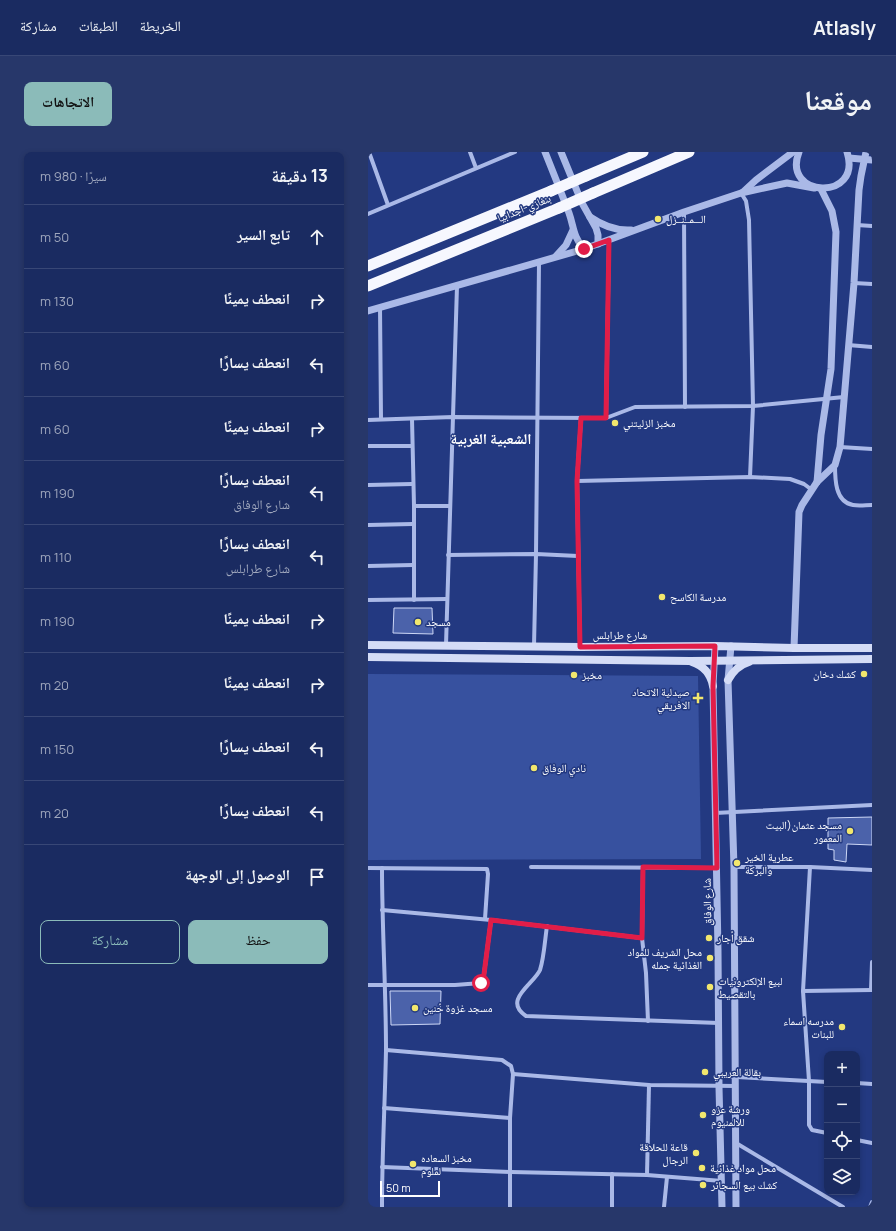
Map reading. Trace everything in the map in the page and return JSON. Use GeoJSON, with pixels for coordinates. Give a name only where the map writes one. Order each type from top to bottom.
{"type":"FeatureCollection","features":[{"type":"Feature","properties":{"kind":"highway","name":"بنغازي-اجدابيا"},"geometry":{"type":"LineString","coordinates":[[368,266],[643,152]]}},
{"type":"Feature","properties":{"kind":"highway","name":"بنغازي-اجدابيا"},"geometry":{"type":"LineString","coordinates":[[368,286],[559,208],[689,152]]}},
{"type":"Feature","properties":{"kind":"main road","name":"شارع طرابلس"},"geometry":{"type":"LineString","coordinates":[[368,645],[872,648]]}},
{"type":"Feature","properties":{"kind":"main road"},"geometry":{"type":"LineString","coordinates":[[368,657],[690,661],[872,659]]}},
{"type":"Feature","properties":{"kind":"main road"},"geometry":{"type":"LineString","coordinates":[[690,661],[706,670],[713,686]]}},
{"type":"Feature","properties":{"kind":"main road"},"geometry":{"type":"LineString","coordinates":[[728,680],[731,674],[741,665],[754,661]]}},
{"type":"Feature","properties":{"kind":"street"},"geometry":{"type":"LineString","coordinates":[[369,152],[388,205]]}},
{"type":"Feature","properties":{"kind":"street"},"geometry":{"type":"LineString","coordinates":[[470,152],[476,168]]}},
{"type":"Feature","properties":{"kind":"street"},"geometry":{"type":"LineString","coordinates":[[368,214],[515,152]]}},
{"type":"Feature","properties":{"kind":"street"},"geometry":{"type":"LineString","coordinates":[[545,152],[570,215],[573,230],[579,243],[584,249]]}},
{"type":"Feature","properties":{"kind":"street"},"geometry":{"type":"LineString","coordinates":[[561,152],[597,231],[598,244]]}},
{"type":"Feature","properties":{"kind":"street"},"geometry":{"type":"LineString","coordinates":[[741,193],[793,152]]}},
{"type":"Feature","properties":{"kind":"street"},"geometry":{"type":"LineString","coordinates":[[799,152],[797,163],[800,175],[804,180],[817,188],[832,211],[836,232],[831,369],[828,399],[821,435],[817,482]]}},
{"type":"Feature","properties":{"kind":"street"},"geometry":{"type":"LineString","coordinates":[[368,311],[584,249],[684,212],[741,193],[787,183],[817,188],[834,187],[845,178],[848,171],[848,155],[865,156],[872,160]]}},
{"type":"Feature","properties":{"kind":"street"},"geometry":{"type":"LineString","coordinates":[[865,156],[861,176],[854,283],[840,447],[835,465],[836,485],[843,499],[852,505],[872,505]]}},
{"type":"Feature","properties":{"kind":"street"},"geometry":{"type":"LineString","coordinates":[[741,193],[746,201],[749,220],[753,406],[750,477]]}},
{"type":"Feature","properties":{"kind":"street"},"geometry":{"type":"LineString","coordinates":[[684,212],[685,406]]}},
{"type":"Feature","properties":{"kind":"street"},"geometry":{"type":"LineString","coordinates":[[589,216],[602,225],[618,230],[633,230],[641,228]]}},
{"type":"Feature","properties":{"kind":"street"},"geometry":{"type":"LineString","coordinates":[[857,225],[872,226]]}},
{"type":"Feature","properties":{"kind":"street"},"geometry":{"type":"LineString","coordinates":[[554,258],[566,245],[573,230]]}},
{"type":"Feature","properties":{"kind":"street"},"geometry":{"type":"LineString","coordinates":[[606,418],[609,240]]}},
{"type":"Feature","properties":{"kind":"street"},"geometry":{"type":"LineString","coordinates":[[534,646],[539,263]]}},
{"type":"Feature","properties":{"kind":"street"},"geometry":{"type":"LineString","coordinates":[[854,283],[872,284]]}},
{"type":"Feature","properties":{"kind":"street"},"geometry":{"type":"LineString","coordinates":[[446,645],[457,286]]}},
{"type":"Feature","properties":{"kind":"street"},"geometry":{"type":"LineString","coordinates":[[380,307],[381,419]]}},
{"type":"Feature","properties":{"kind":"street"},"geometry":{"type":"LineString","coordinates":[[848,346],[872,346]]}},
{"type":"Feature","properties":{"kind":"street"},"geometry":{"type":"LineString","coordinates":[[368,420],[453,417],[606,418],[635,407],[753,406],[844,397]]}},
{"type":"Feature","properties":{"kind":"street"},"geometry":{"type":"LineString","coordinates":[[580,647],[577,481],[581,418]]}},
{"type":"Feature","properties":{"kind":"street"},"geometry":{"type":"LineString","coordinates":[[412,419],[414,600]]}},
{"type":"Feature","properties":{"kind":"street"},"geometry":{"type":"LineString","coordinates":[[368,446],[412,446]]}},
{"type":"Feature","properties":{"kind":"street"},"geometry":{"type":"LineString","coordinates":[[840,447],[872,450]]}},
{"type":"Feature","properties":{"kind":"street"},"geometry":{"type":"LineString","coordinates":[[794,648],[798,521],[802,505],[817,482],[835,465]]}},
{"type":"Feature","properties":{"kind":"street"},"geometry":{"type":"LineString","coordinates":[[577,481],[750,477],[790,479],[804,484],[812,490]]}},
{"type":"Feature","properties":{"kind":"street"},"geometry":{"type":"LineString","coordinates":[[368,485],[412,484]]}},
{"type":"Feature","properties":{"kind":"street"},"geometry":{"type":"LineString","coordinates":[[414,506],[450,506]]}},
{"type":"Feature","properties":{"kind":"street"},"geometry":{"type":"LineString","coordinates":[[368,525],[413,524]]}},
{"type":"Feature","properties":{"kind":"street"},"geometry":{"type":"LineString","coordinates":[[448,555],[536,554],[578,556]]}},
{"type":"Feature","properties":{"kind":"street"},"geometry":{"type":"LineString","coordinates":[[368,566],[413,565]]}},
{"type":"Feature","properties":{"kind":"street"},"geometry":{"type":"LineString","coordinates":[[368,600],[447,599]]}},
{"type":"Feature","properties":{"kind":"street","name":"شارع الوفاق"},"geometry":{"type":"LineString","coordinates":[[715,646],[713,686],[722,1207]]}},
{"type":"Feature","properties":{"kind":"street"},"geometry":{"type":"LineString","coordinates":[[731,646],[728,680],[734,867],[736,1207]]}},
{"type":"Feature","properties":{"kind":"street"},"geometry":{"type":"LineString","coordinates":[[715,813],[872,805]]}},
{"type":"Feature","properties":{"kind":"street"},"geometry":{"type":"LineString","coordinates":[[531,867],[717,868]]}},
{"type":"Feature","properties":{"kind":"street"},"geometry":{"type":"LineString","coordinates":[[643,867],[642,938],[646,973],[648,1021]]}},
{"type":"Feature","properties":{"kind":"street"},"geometry":{"type":"LineString","coordinates":[[734,867],[810,867],[872,870]]}},
{"type":"Feature","properties":{"kind":"street"},"geometry":{"type":"LineString","coordinates":[[810,867],[803,991],[809,1081],[810,1128],[812,1130],[824,1132]]}},
{"type":"Feature","properties":{"kind":"street"},"geometry":{"type":"LineString","coordinates":[[368,868],[487,869],[485,919]]}},
{"type":"Feature","properties":{"kind":"street"},"geometry":{"type":"LineString","coordinates":[[382,868],[386,1050],[382,1207]]}},
{"type":"Feature","properties":{"kind":"street"},"geometry":{"type":"LineString","coordinates":[[382,910],[485,919],[642,938]]}},
{"type":"Feature","properties":{"kind":"street"},"geometry":{"type":"LineString","coordinates":[[368,985],[455,985],[483,982],[491,920]]}},
{"type":"Feature","properties":{"kind":"street"},"geometry":{"type":"LineString","coordinates":[[547,926],[540,969],[535,978],[524,988],[518,1001],[518,1006],[521,1013],[526,1016],[719,1023]]}},
{"type":"Feature","properties":{"kind":"street"},"geometry":{"type":"LineString","coordinates":[[803,991],[871,990],[872,962]]}},
{"type":"Feature","properties":{"kind":"street"},"geometry":{"type":"LineString","coordinates":[[386,1050],[474,1056],[502,1060],[511,1066],[513,1074],[510,1118],[510,1207]]}},
{"type":"Feature","properties":{"kind":"street"},"geometry":{"type":"LineString","coordinates":[[513,1074],[649,1085],[736,1086]]}},
{"type":"Feature","properties":{"kind":"street"},"geometry":{"type":"LineString","coordinates":[[719,1076],[824,1082]]}},
{"type":"Feature","properties":{"kind":"street"},"geometry":{"type":"LineString","coordinates":[[860,1084],[872,1084]]}},
{"type":"Feature","properties":{"kind":"street"},"geometry":{"type":"LineString","coordinates":[[647,1175],[649,1085]]}},
{"type":"Feature","properties":{"kind":"street"},"geometry":{"type":"LineString","coordinates":[[384,1108],[510,1118]]}},
{"type":"Feature","properties":{"kind":"street"},"geometry":{"type":"LineString","coordinates":[[860,1141],[872,1143]]}},
{"type":"Feature","properties":{"kind":"street"},"geometry":{"type":"LineString","coordinates":[[736,1143],[843,1207]]}},
{"type":"Feature","properties":{"kind":"street"},"geometry":{"type":"LineString","coordinates":[[382,1167],[647,1175],[722,1181]]}},
{"type":"Feature","properties":{"kind":"street"},"geometry":{"type":"LineString","coordinates":[[612,1174],[612,1207]]}},
{"type":"Feature","properties":{"kind":"street"},"geometry":{"type":"LineString","coordinates":[[664,1207],[667,1177]]}},
{"type":"Feature","properties":{"kind":"street"},"geometry":{"type":"LineString","coordinates":[[870,1207],[872,1202]]}},
{"type":"Feature","properties":{"kind":"shaded area","name":"نادي الوفاق"},"geometry":{"type":"Polygon","coordinates":[[[368,674],[698,676],[701,859],[368,860],[368,674]]]}},
{"type":"Feature","properties":{"kind":"building"},"geometry":{"type":"Polygon","coordinates":[[[394,608],[432,608],[433,634],[393,633],[394,608]]]}},
{"type":"Feature","properties":{"kind":"building","name":"مسجد عثمان(البيت المعمور"},"geometry":{"type":"Polygon","coordinates":[[[872,817],[872,845],[847,844],[846,862],[834,860],[834,850],[828,849],[828,818],[872,817]]]}},
{"type":"Feature","properties":{"kind":"building","name":"مسجد غزوة حُنين"},"geometry":{"type":"Polygon","coordinates":[[[390,991],[441,991],[440,1024],[391,1025],[390,991]]]}},
{"type":"Feature","properties":{"kind":"place","name":"الـــمــنــزل"},"geometry":{"type":"Point","coordinates":[658,219]}},
{"type":"Feature","properties":{"kind":"place","name":"مخبز الزليتني"},"geometry":{"type":"Point","coordinates":[615,423]}},
{"type":"Feature","properties":{"kind":"place","name":"مدرسة الكاسح"},"geometry":{"type":"Point","coordinates":[662,597]}},
{"type":"Feature","properties":{"kind":"place","name":"مسجد"},"geometry":{"type":"Point","coordinates":[418,622]}},
{"type":"Feature","properties":{"kind":"place","name":"كشك دخان"},"geometry":{"type":"Point","coordinates":[864,674]}},
{"type":"Feature","properties":{"kind":"place","name":"مخبز"},"geometry":{"type":"Point","coordinates":[574,675]}},
{"type":"Feature","properties":{"kind":"place","name":"صيدلية الاتحاد الافريقي"},"geometry":{"type":"Point","coordinates":[698,698]}},
{"type":"Feature","properties":{"kind":"place","name":"نادي الوفاق"},"geometry":{"type":"Point","coordinates":[534,768]}},
{"type":"Feature","properties":{"kind":"place","name":"مسجد عثمان(البيت المعمور"},"geometry":{"type":"Point","coordinates":[850,831]}},
{"type":"Feature","properties":{"kind":"place","name":"عطرية الخير والبركة"},"geometry":{"type":"Point","coordinates":[737,863]}},
{"type":"Feature","properties":{"kind":"place","name":"شقق أجار"},"geometry":{"type":"Point","coordinates":[709,938]}},
{"type":"Feature","properties":{"kind":"place","name":"محل الشريف للمواد الغذائية جمله"},"geometry":{"type":"Point","coordinates":[710,958]}},
{"type":"Feature","properties":{"kind":"place","name":"لبيع الإلكترونيات بالتقصيط"},"geometry":{"type":"Point","coordinates":[710,987]}},
{"type":"Feature","properties":{"kind":"place","name":"مسجد غزوة حُنين"},"geometry":{"type":"Point","coordinates":[415,1008]}},
{"type":"Feature","properties":{"kind":"place","name":"مدرسه اسماء للبنات"},"geometry":{"type":"Point","coordinates":[842,1027]}},
{"type":"Feature","properties":{"kind":"place","name":"بقالة العريبي"},"geometry":{"type":"Point","coordinates":[705,1072]}},
{"type":"Feature","properties":{"kind":"place","name":"ورشة عزو للالمنيوم"},"geometry":{"type":"Point","coordinates":[703,1115]}},
{"type":"Feature","properties":{"kind":"place","name":"قاعة للحلاقة الرجال"},"geometry":{"type":"Point","coordinates":[696,1153]}},
{"type":"Feature","properties":{"kind":"place","name":"مخبز السعاده لملوم"},"geometry":{"type":"Point","coordinates":[413,1164]}},
{"type":"Feature","properties":{"kind":"place","name":"محل مواد غذائية"},"geometry":{"type":"Point","coordinates":[702,1168]}},
{"type":"Feature","properties":{"kind":"place","name":"كشك بيع السجائر"},"geometry":{"type":"Point","coordinates":[703,1185]}},
{"type":"Feature","properties":{"kind":"district","name":"الشعبية الغربية"},"geometry":{"type":"Point","coordinates":[491,439]}},
{"type":"Feature","properties":{"kind":"route"},"geometry":{"type":"LineString","coordinates":[[481,983],[483,982],[491,920],[642,938],[643,867],[717,868],[713,686],[715,646],[580,647],[577,481],[581,418],[606,418],[609,240],[584,249]]}}]}
